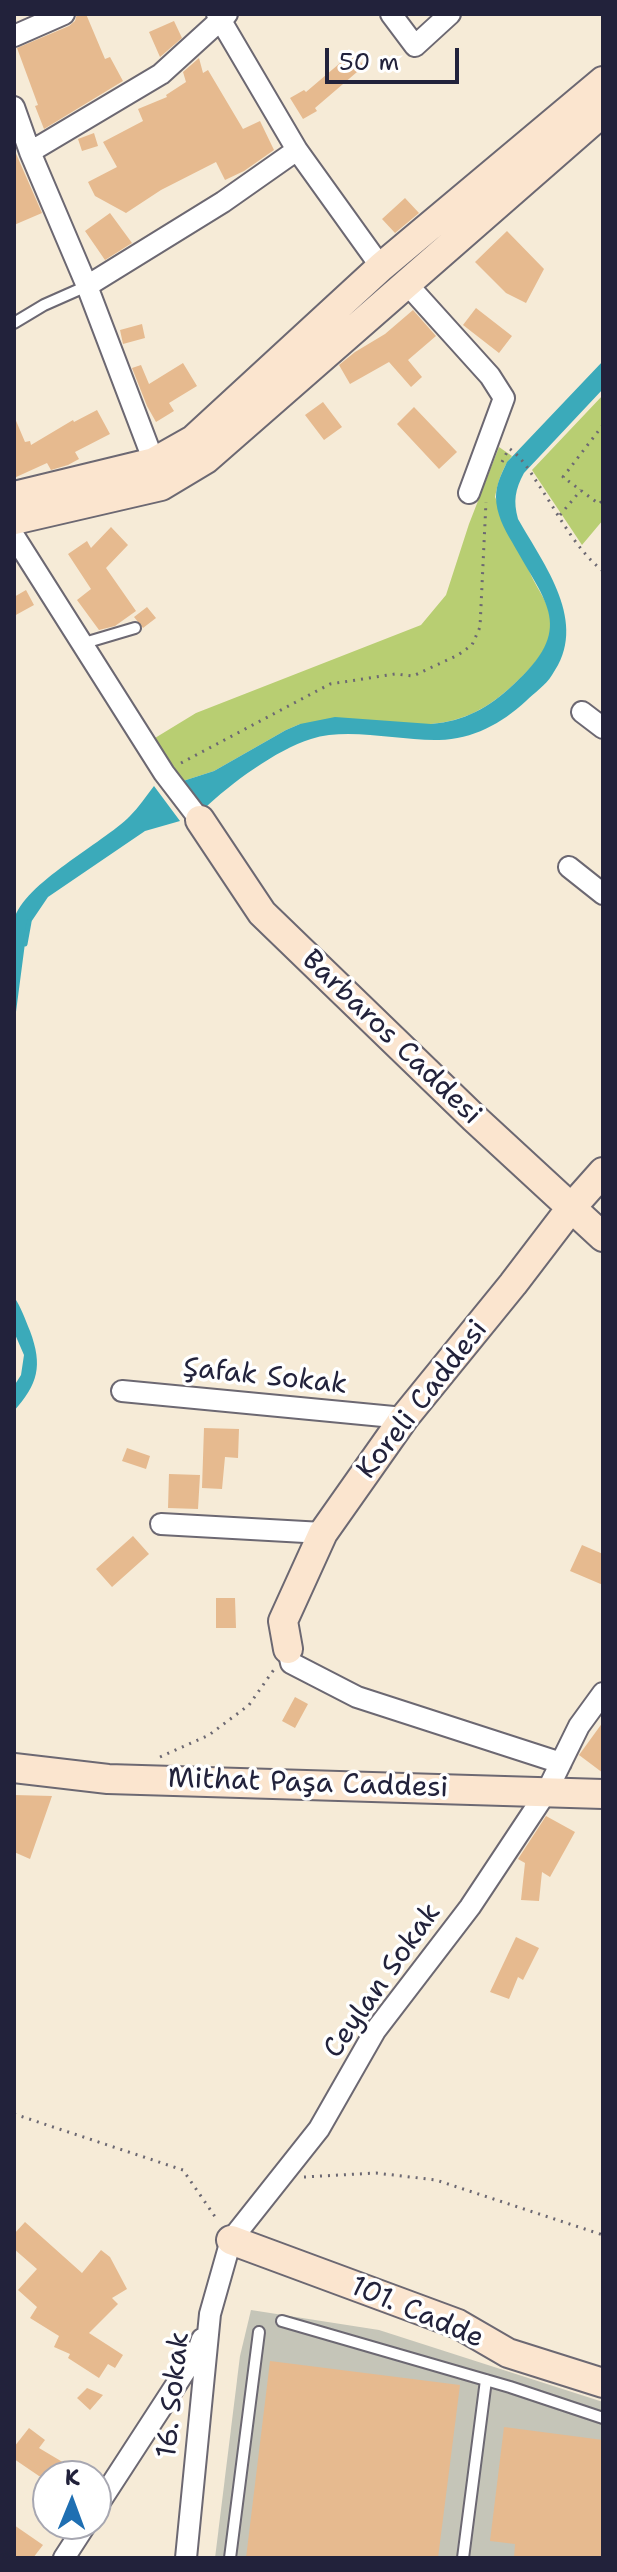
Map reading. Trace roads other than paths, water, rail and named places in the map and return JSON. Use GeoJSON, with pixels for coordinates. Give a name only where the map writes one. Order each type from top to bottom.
{"type":"FeatureCollection","features":[{"type":"Feature","properties":{"kind":"street"},"geometry":{"type":"LineString","coordinates":[[14,36],[64,14]]}},
{"type":"Feature","properties":{"kind":"street"},"geometry":{"type":"LineString","coordinates":[[391,14],[415,46],[450,14]]}},
{"type":"Feature","properties":{"kind":"street"},"geometry":{"type":"LineString","coordinates":[[30,152],[161,74],[221,16],[297,150],[381,267]]}},
{"type":"Feature","properties":{"kind":"street"},"geometry":{"type":"LineString","coordinates":[[14,496],[154,462],[193,440],[381,267],[603,81]]}},
{"type":"Feature","properties":{"kind":"street"},"geometry":{"type":"LineString","coordinates":[[14,107],[154,462]]}},
{"type":"Feature","properties":{"kind":"street"},"geometry":{"type":"LineString","coordinates":[[14,520],[161,486],[206,459],[603,112]]}},
{"type":"Feature","properties":{"kind":"street"},"geometry":{"type":"LineString","coordinates":[[87,286],[223,202],[297,150]]}},
{"type":"Feature","properties":{"kind":"street"},"geometry":{"type":"LineString","coordinates":[[407,284],[490,376],[504,398],[478,495]]}},
{"type":"Feature","properties":{"kind":"street"},"geometry":{"type":"LineString","coordinates":[[14,536],[167,777],[200,820]]}},
{"type":"Feature","properties":{"kind":"street"},"geometry":{"type":"LineString","coordinates":[[582,712],[603,728]]}},
{"type":"Feature","properties":{"kind":"street","name":"Barbaros Caddesi"},"geometry":{"type":"LineString","coordinates":[[200,820],[262,913],[474,1118],[603,1237]]}},
{"type":"Feature","properties":{"kind":"street"},"geometry":{"type":"LineString","coordinates":[[569,867],[603,894]]}},
{"type":"Feature","properties":{"kind":"street","name":"Koreli Caddesi"},"geometry":{"type":"LineString","coordinates":[[288,1649],[283,1621],[323,1533],[404,1418],[603,1172]]}},
{"type":"Feature","properties":{"kind":"street","name":"Şafak Sokak"},"geometry":{"type":"LineString","coordinates":[[122,1391],[404,1418]]}},
{"type":"Feature","properties":{"kind":"street"},"geometry":{"type":"LineString","coordinates":[[161,1524],[323,1533]]}},
{"type":"Feature","properties":{"kind":"street"},"geometry":{"type":"LineString","coordinates":[[288,1649],[291,1663],[357,1697],[561,1763]]}},
{"type":"Feature","properties":{"kind":"street","name":"Ceylan Sokak"},"geometry":{"type":"LineString","coordinates":[[231,2240],[319,2129],[375,2031],[470,1907],[547,1791],[579,1726],[603,1693]]}},
{"type":"Feature","properties":{"kind":"street","name":"Mithat Paşa Caddesi"},"geometry":{"type":"LineString","coordinates":[[14,1768],[108,1779],[603,1794]]}},
{"type":"Feature","properties":{"kind":"street","name":"16. Sokak"},"geometry":{"type":"LineString","coordinates":[[186,2558],[210,2314],[231,2240]]}},
{"type":"Feature","properties":{"kind":"street","name":"101. Cadde"},"geometry":{"type":"LineString","coordinates":[[231,2240],[458,2324],[508,2353],[603,2383]]}},
{"type":"Feature","properties":{"kind":"street"},"geometry":{"type":"LineString","coordinates":[[112,2483],[198,2351],[210,2314]]}},
{"type":"Feature","properties":{"kind":"street"},"geometry":{"type":"LineString","coordinates":[[64,2558],[76,2540]]}},
{"type":"Feature","properties":{"kind":"lane"},"geometry":{"type":"LineString","coordinates":[[14,323],[44,305],[87,286]]}},
{"type":"Feature","properties":{"kind":"lane"},"geometry":{"type":"LineString","coordinates":[[81,644],[135,628]]}},
{"type":"Feature","properties":{"kind":"lane"},"geometry":{"type":"LineString","coordinates":[[282,2321],[486,2380],[603,2418]]}},
{"type":"Feature","properties":{"kind":"lane"},"geometry":{"type":"LineString","coordinates":[[230,2558],[259,2332]]}},
{"type":"Feature","properties":{"kind":"lane"},"geometry":{"type":"LineString","coordinates":[[463,2558],[486,2380]]}},
{"type":"Feature","properties":{"kind":"water"},"geometry":{"type":"Polygon","coordinates":[[[603,361],[603,389],[524,473],[516,496],[518,519],[550,575],[565,615],[563,655],[547,682],[507,717],[463,737],[424,740],[341,734],[297,744],[254,768],[204,809],[183,781],[214,771],[286,730],[335,717],[431,724],[455,720],[494,700],[532,665],[550,631],[549,616],[536,583],[501,521],[496,503],[497,488],[507,462],[603,361]]]}},
{"type":"Feature","properties":{"kind":"water"},"geometry":{"type":"Polygon","coordinates":[[[154,786],[180,821],[145,831],[48,897],[27,928],[14,1027],[14,920],[21,906],[48,878],[130,816],[154,786]]]}},
{"type":"Feature","properties":{"kind":"water"},"geometry":{"type":"Polygon","coordinates":[[[14,1297],[30,1331],[37,1365],[33,1383],[14,1411],[14,1386],[21,1375],[24,1355],[14,1332],[14,1297]]]}},
{"type":"Feature","properties":{"kind":"waterway"},"geometry":{"type":"LineString","coordinates":[[25,944],[29,922]]}}]}
